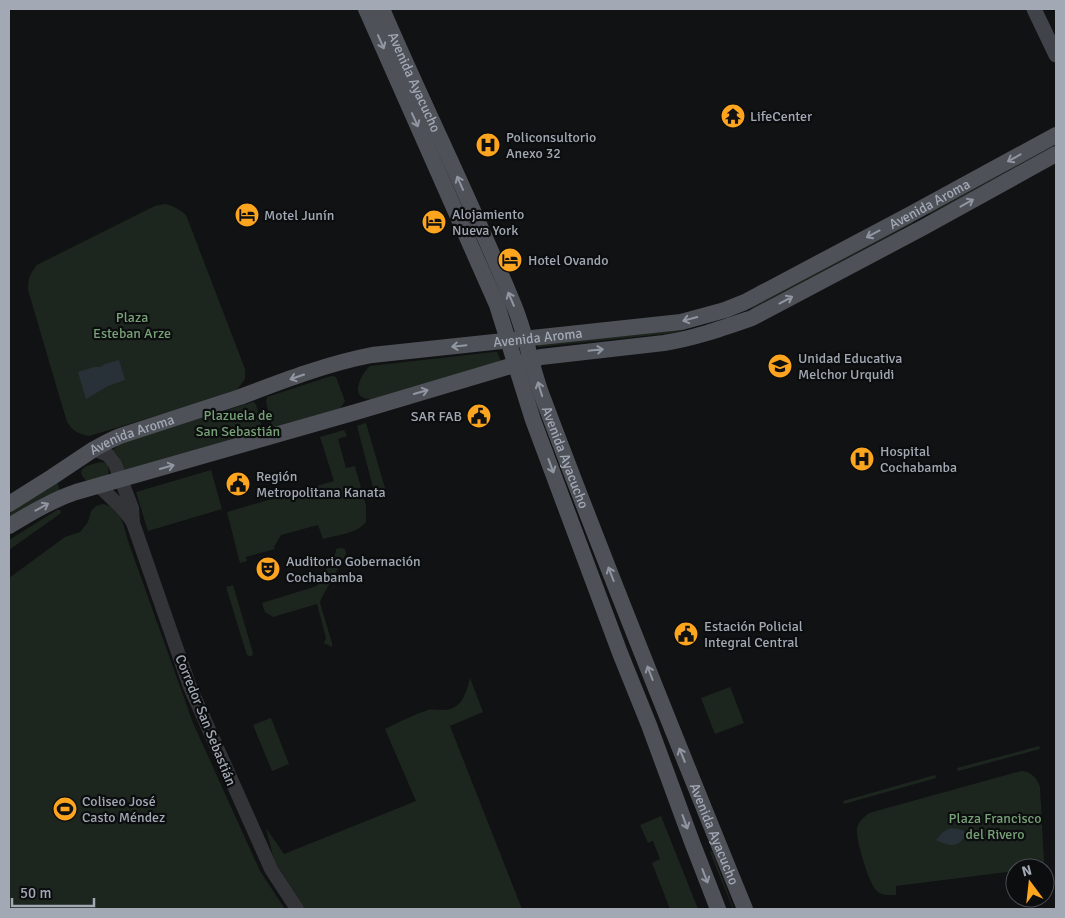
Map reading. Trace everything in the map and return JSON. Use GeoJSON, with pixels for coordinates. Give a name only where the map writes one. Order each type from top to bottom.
{"type":"FeatureCollection","features":[{"type":"Feature","properties":{"kind":"main road","name":"Avenida Ayacucho"},"geometry":{"type":"LineString","coordinates":[[366,9],[497,305],[508,341],[523,362],[542,398],[745,909]]}},
{"type":"Feature","properties":{"kind":"main road","name":"Avenida Ayacucho"},"geometry":{"type":"LineString","coordinates":[[382,9],[516,311],[525,339],[523,362],[534,420],[718,909]]}},
{"type":"Feature","properties":{"kind":"main road"},"geometry":{"type":"LineString","coordinates":[[1034,9],[1056,55]]}},
{"type":"Feature","properties":{"kind":"main road","name":"Avenida Aroma"},"geometry":{"type":"LineString","coordinates":[[9,504],[94,449],[120,436],[352,359],[372,355],[681,322],[730,308],[745,302],[909,215],[1056,135]]}},
{"type":"Feature","properties":{"kind":"main road","name":"Avenida Aroma"},"geometry":{"type":"LineString","coordinates":[[9,526],[60,498],[544,356],[683,340],[730,326],[752,318],[924,227],[1056,154]]}},
{"type":"Feature","properties":{"kind":"street","name":"Corredor San Sebastián"},"geometry":{"type":"LineString","coordinates":[[94,449],[108,456],[115,464],[132,508],[133,523],[190,687],[270,870],[297,909]]}},
{"type":"Feature","properties":{"kind":"street","name":"Corredor San Sebastián"},"geometry":{"type":"LineString","coordinates":[[99,486],[121,507],[133,523]]}},
{"type":"Feature","properties":{"kind":"green space"},"geometry":{"type":"Polygon","coordinates":[[[1056,143],[1056,145],[930,214],[930,213],[1056,143]]]}},
{"type":"Feature","properties":{"kind":"green space","name":"Plaza Esteban Arze"},"geometry":{"type":"Polygon","coordinates":[[[165,204],[176,208],[186,215],[245,369],[245,379],[235,392],[89,436],[76,432],[67,422],[28,290],[30,276],[37,265],[155,206],[165,204]]]}},
{"type":"Feature","properties":{"kind":"green space"},"geometry":{"type":"Polygon","coordinates":[[[912,222],[913,223],[751,308],[912,222]]]}},
{"type":"Feature","properties":{"kind":"green space"},"geometry":{"type":"Polygon","coordinates":[[[733,314],[733,316],[673,333],[538,347],[538,345],[733,314]]]}},
{"type":"Feature","properties":{"kind":"green space"},"geometry":{"type":"Polygon","coordinates":[[[497,352],[501,361],[372,399],[360,396],[358,391],[360,381],[370,366],[497,352]]]}},
{"type":"Feature","properties":{"kind":"green space"},"geometry":{"type":"Polygon","coordinates":[[[331,376],[336,377],[345,401],[340,409],[272,427],[266,401],[267,397],[331,376]]]}},
{"type":"Feature","properties":{"kind":"green space","name":"Plazuela de San Sebastián"},"geometry":{"type":"Polygon","coordinates":[[[253,402],[261,419],[261,426],[256,433],[125,471],[120,459],[112,450],[125,441],[253,402]]]}},
{"type":"Feature","properties":{"kind":"green space"},"geometry":{"type":"Polygon","coordinates":[[[366,423],[387,495],[376,499],[357,426],[366,423]]]}},
{"type":"Feature","properties":{"kind":"green space"},"geometry":{"type":"Polygon","coordinates":[[[344,430],[347,436],[338,439],[346,468],[355,466],[366,506],[366,522],[352,532],[323,539],[318,525],[281,535],[274,547],[275,549],[246,557],[247,561],[240,563],[227,512],[334,481],[320,437],[344,430]]]}},
{"type":"Feature","properties":{"kind":"green space"},"geometry":{"type":"Polygon","coordinates":[[[101,462],[108,466],[108,475],[87,481],[81,473],[82,470],[88,465],[101,462]]]}},
{"type":"Feature","properties":{"kind":"green space"},"geometry":{"type":"Polygon","coordinates":[[[211,470],[222,509],[148,531],[136,492],[211,470]]]}},
{"type":"Feature","properties":{"kind":"green space"},"geometry":{"type":"Polygon","coordinates":[[[57,482],[60,491],[43,497],[9,518],[9,511],[57,482]]]}},
{"type":"Feature","properties":{"kind":"green space"},"geometry":{"type":"Polygon","coordinates":[[[103,504],[114,509],[121,518],[193,723],[260,871],[285,909],[9,909],[9,578],[65,537],[80,532],[88,522],[91,511],[96,506],[103,504]]]}},
{"type":"Feature","properties":{"kind":"green space"},"geometry":{"type":"Polygon","coordinates":[[[57,510],[60,510],[61,513],[9,550],[9,540],[57,510]]]}},
{"type":"Feature","properties":{"kind":"green space"},"geometry":{"type":"Polygon","coordinates":[[[336,549],[345,549],[346,554],[320,603],[332,647],[324,643],[326,638],[317,604],[273,617],[265,612],[262,603],[317,586],[336,549]]]}},
{"type":"Feature","properties":{"kind":"green space"},"geometry":{"type":"Polygon","coordinates":[[[233,585],[253,653],[252,656],[247,655],[226,587],[233,585]]]}},
{"type":"Feature","properties":{"kind":"green space"},"geometry":{"type":"Polygon","coordinates":[[[470,678],[483,712],[450,726],[522,909],[305,909],[274,860],[266,828],[284,854],[416,801],[385,729],[428,710],[443,710],[455,707],[462,700],[470,678]]]}},
{"type":"Feature","properties":{"kind":"green space"},"geometry":{"type":"Polygon","coordinates":[[[730,687],[744,723],[715,734],[701,698],[730,687]]]}},
{"type":"Feature","properties":{"kind":"green space"},"geometry":{"type":"Polygon","coordinates":[[[271,718],[289,764],[272,771],[253,725],[271,718]]]}},
{"type":"Feature","properties":{"kind":"green space"},"geometry":{"type":"Polygon","coordinates":[[[1039,746],[1040,749],[958,771],[957,768],[1039,746]]]}},
{"type":"Feature","properties":{"kind":"green space","name":"Plaza Francisco del Rivero"},"geometry":{"type":"Polygon","coordinates":[[[1021,771],[1028,772],[1040,787],[1044,858],[1005,858],[1005,872],[896,886],[896,895],[879,893],[870,880],[860,850],[857,833],[859,823],[869,813],[1021,771]]]}},
{"type":"Feature","properties":{"kind":"green space"},"geometry":{"type":"Polygon","coordinates":[[[935,775],[936,778],[844,804],[843,801],[935,775]]]}},
{"type":"Feature","properties":{"kind":"green space"},"geometry":{"type":"Polygon","coordinates":[[[661,816],[698,909],[670,909],[652,863],[660,859],[653,841],[648,843],[640,825],[661,816]]]}},
{"type":"Feature","properties":{"kind":"green space"},"geometry":{"type":"Polygon","coordinates":[[[712,851],[734,909],[710,852],[712,851]]]}},
{"type":"Feature","properties":{"kind":"shaded area"},"geometry":{"type":"Polygon","coordinates":[[[119,360],[125,380],[108,386],[86,399],[78,372],[101,367],[119,360]]]}},
{"type":"Feature","properties":{"kind":"shaded area"},"geometry":{"type":"Polygon","coordinates":[[[951,828],[967,833],[961,841],[954,845],[936,840],[943,832],[951,828]]]}},
{"type":"Feature","properties":{"kind":"place","name":"LifeCenter"},"geometry":{"type":"Point","coordinates":[733,116]}},
{"type":"Feature","properties":{"kind":"place","name":"Policonsultorio Anexo 32"},"geometry":{"type":"Point","coordinates":[488,145]}},
{"type":"Feature","properties":{"kind":"place","name":"Motel Junín"},"geometry":{"type":"Point","coordinates":[247,215]}},
{"type":"Feature","properties":{"kind":"place","name":"Alojamiento Nueva York"},"geometry":{"type":"Point","coordinates":[434,222]}},
{"type":"Feature","properties":{"kind":"place","name":"Hotel Ovando"},"geometry":{"type":"Point","coordinates":[510,260]}},
{"type":"Feature","properties":{"kind":"place","name":"Unidad Educativa Melchor Urquidi"},"geometry":{"type":"Point","coordinates":[780,366]}},
{"type":"Feature","properties":{"kind":"place","name":"SAR FAB"},"geometry":{"type":"Point","coordinates":[479,416]}},
{"type":"Feature","properties":{"kind":"place","name":"Hospital Cochabamba"},"geometry":{"type":"Point","coordinates":[862,459]}},
{"type":"Feature","properties":{"kind":"place","name":"Región Metropolitana Kanata"},"geometry":{"type":"Point","coordinates":[238,484]}},
{"type":"Feature","properties":{"kind":"place","name":"Auditorio Gobernación Cochabamba"},"geometry":{"type":"Point","coordinates":[268,569]}},
{"type":"Feature","properties":{"kind":"place","name":"Estación Policial Integral Central"},"geometry":{"type":"Point","coordinates":[686,634]}},
{"type":"Feature","properties":{"kind":"place","name":"Coliseo José Casto Méndez"},"geometry":{"type":"Point","coordinates":[65,809]}}]}
